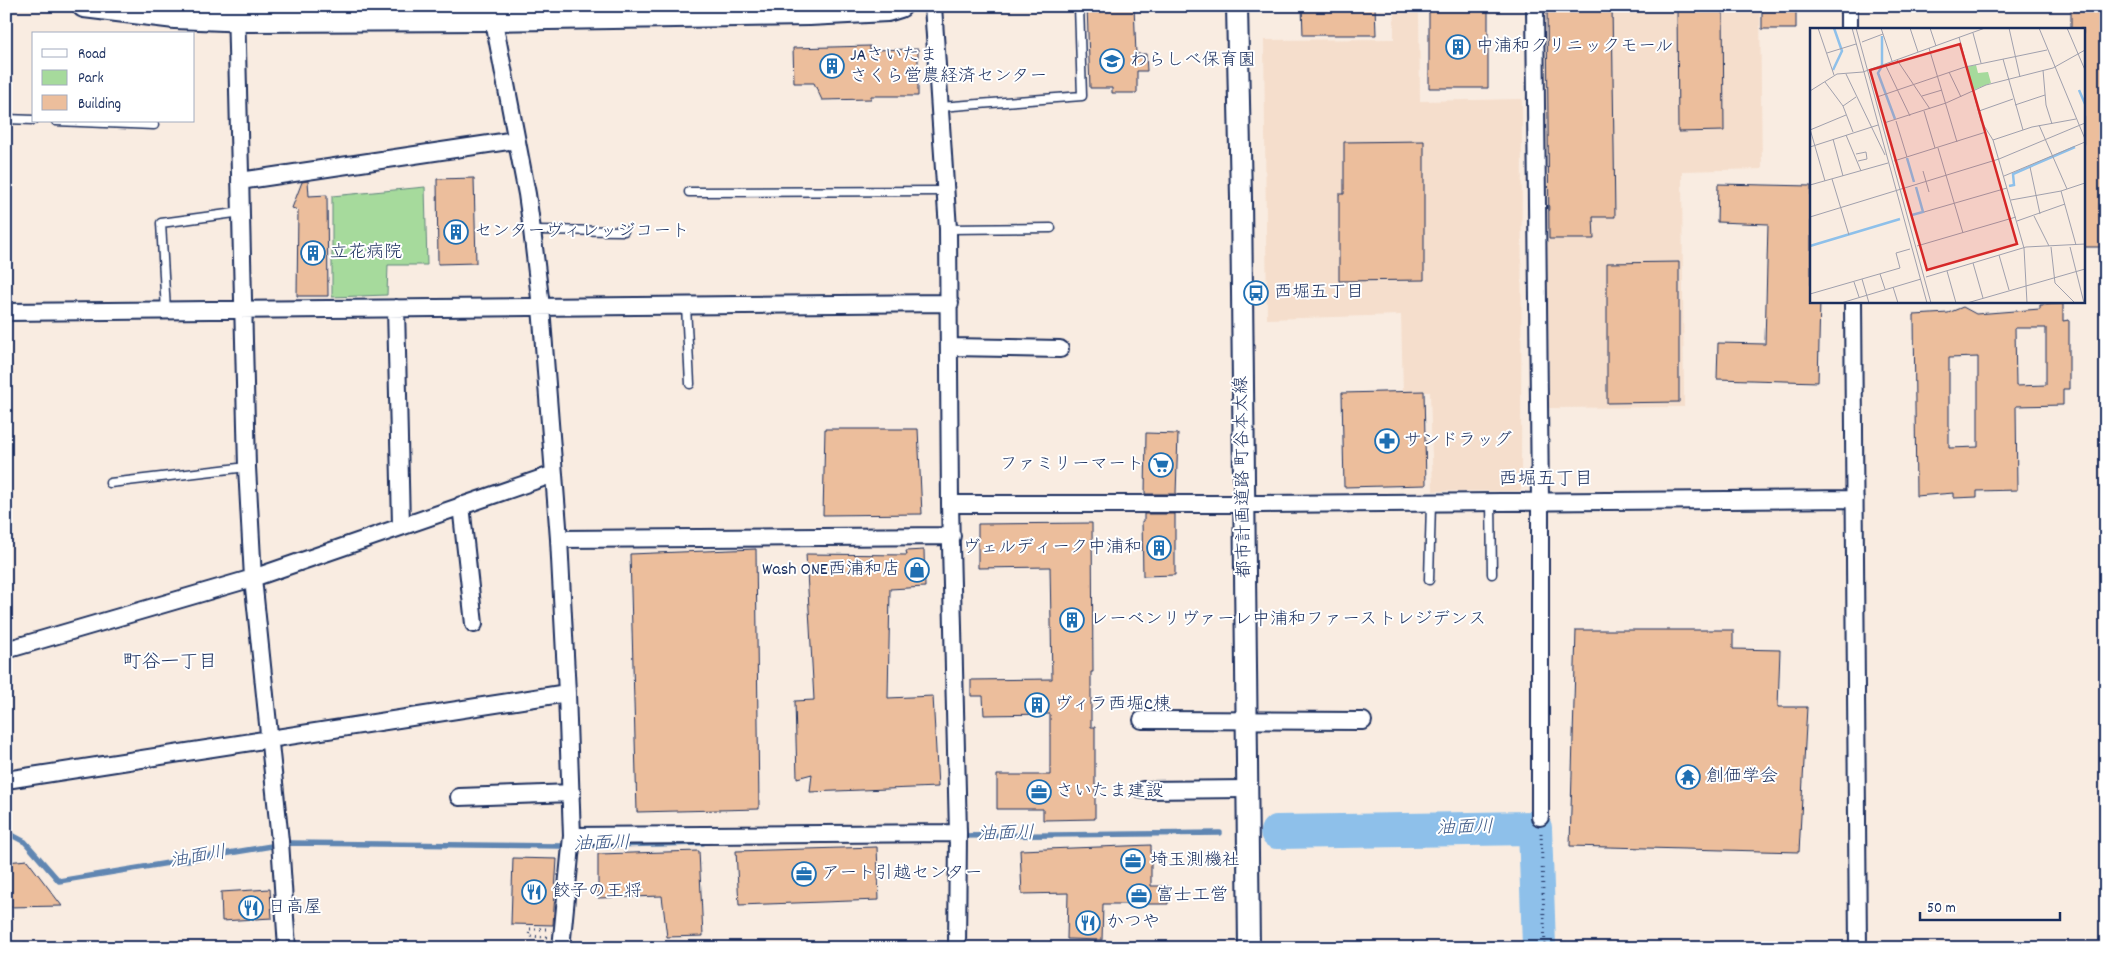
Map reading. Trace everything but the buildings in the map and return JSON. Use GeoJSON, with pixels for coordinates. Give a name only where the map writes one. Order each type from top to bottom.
{"type":"FeatureCollection","features":[{"type":"Feature","properties":{"kind":"main road"},"geometry":{"type":"LineString","coordinates":[[84,6],[175,17],[236,13],[853,12],[887,10],[900,6]]}},
{"type":"Feature","properties":{"kind":"street"},"geometry":{"type":"LineString","coordinates":[[933,6],[946,191],[950,303],[950,504],[958,835],[957,948]]}},
{"type":"Feature","properties":{"kind":"street","name":"都市計画道路 町谷本太線"},"geometry":{"type":"LineString","coordinates":[[1237,6],[1241,189],[1249,948]]}},
{"type":"Feature","properties":{"kind":"street"},"geometry":{"type":"LineString","coordinates":[[1535,6],[1540,501],[1540,817]]}},
{"type":"Feature","properties":{"kind":"street"},"geometry":{"type":"LineString","coordinates":[[1849,6],[1849,28]]}},
{"type":"Feature","properties":{"kind":"street"},"geometry":{"type":"LineString","coordinates":[[236,13],[252,578],[280,844],[287,948]]}},
{"type":"Feature","properties":{"kind":"street"},"geometry":{"type":"LineString","coordinates":[[493,13],[532,230],[541,307],[559,539],[572,793],[571,843],[561,948]]}},
{"type":"Feature","properties":{"kind":"street"},"geometry":{"type":"LineString","coordinates":[[240,181],[516,140]]}},
{"type":"Feature","properties":{"kind":"street"},"geometry":{"type":"LineString","coordinates":[[1853,302],[1858,948]]}},
{"type":"Feature","properties":{"kind":"street"},"geometry":{"type":"LineString","coordinates":[[6,312],[950,303]]}},
{"type":"Feature","properties":{"kind":"street"},"geometry":{"type":"LineString","coordinates":[[396,308],[401,525]]}},
{"type":"Feature","properties":{"kind":"street"},"geometry":{"type":"LineString","coordinates":[[950,347],[1060,349]]}},
{"type":"Feature","properties":{"kind":"street"},"geometry":{"type":"LineString","coordinates":[[6,650],[252,578],[401,525],[554,474]]}},
{"type":"Feature","properties":{"kind":"street"},"geometry":{"type":"LineString","coordinates":[[950,504],[1244,504],[1856,499]]}},
{"type":"Feature","properties":{"kind":"street"},"geometry":{"type":"LineString","coordinates":[[461,505],[474,624]]}},
{"type":"Feature","properties":{"kind":"street"},"geometry":{"type":"LineString","coordinates":[[559,539],[952,536]]}},
{"type":"Feature","properties":{"kind":"street"},"geometry":{"type":"LineString","coordinates":[[6,780],[567,693]]}},
{"type":"Feature","properties":{"kind":"street"},"geometry":{"type":"LineString","coordinates":[[1142,720],[1363,721]]}},
{"type":"Feature","properties":{"kind":"street"},"geometry":{"type":"LineString","coordinates":[[1144,790],[1248,789]]}},
{"type":"Feature","properties":{"kind":"street"},"geometry":{"type":"LineString","coordinates":[[459,797],[572,793]]}},
{"type":"Feature","properties":{"kind":"street"},"geometry":{"type":"LineString","coordinates":[[571,843],[958,835]]}},
{"type":"Feature","properties":{"kind":"lane"},"geometry":{"type":"LineString","coordinates":[[940,107],[1082,96],[1079,6]]}},
{"type":"Feature","properties":{"kind":"lane"},"geometry":{"type":"LineString","coordinates":[[6,119],[32,120]]}},
{"type":"Feature","properties":{"kind":"lane"},"geometry":{"type":"LineString","coordinates":[[76,122],[154,126]]}},
{"type":"Feature","properties":{"kind":"lane"},"geometry":{"type":"LineString","coordinates":[[689,192],[946,191]]}},
{"type":"Feature","properties":{"kind":"lane"},"geometry":{"type":"LineString","coordinates":[[166,311],[161,223],[242,212]]}},
{"type":"Feature","properties":{"kind":"lane"},"geometry":{"type":"LineString","coordinates":[[948,229],[1051,228]]}},
{"type":"Feature","properties":{"kind":"lane"},"geometry":{"type":"LineString","coordinates":[[532,230],[624,231]]}},
{"type":"Feature","properties":{"kind":"lane"},"geometry":{"type":"LineString","coordinates":[[686,306],[690,384]]}},
{"type":"Feature","properties":{"kind":"lane"},"geometry":{"type":"LineString","coordinates":[[110,483],[248,467]]}},
{"type":"Feature","properties":{"kind":"lane"},"geometry":{"type":"LineString","coordinates":[[1492,501],[1492,574]]}},
{"type":"Feature","properties":{"kind":"lane"},"geometry":{"type":"LineString","coordinates":[[1429,580],[1431,502]]}},
{"type":"Feature","properties":{"kind":"path"},"geometry":{"type":"LineString","coordinates":[[1540,817],[1545,948]]}},
{"type":"Feature","properties":{"kind":"path"},"geometry":{"type":"LineString","coordinates":[[546,937],[529,936],[530,929],[554,930]]}},
{"type":"Feature","properties":{"kind":"path"},"geometry":{"type":"LineString","coordinates":[[25,939],[25,948]]}},
{"type":"Feature","properties":{"kind":"shaded area"},"geometry":{"type":"Polygon","coordinates":[[[1394,6],[1419,6],[1420,101],[1522,99],[1521,491],[1433,491],[1430,392],[1403,392],[1401,315],[1267,319],[1264,40],[1394,39],[1394,6]]]}},
{"type":"Feature","properties":{"kind":"shaded area"},"geometry":{"type":"Polygon","coordinates":[[[1545,6],[1760,6],[1762,169],[1682,171],[1684,407],[1549,408],[1545,6]]]}},
{"type":"Feature","properties":{"kind":"green space"},"geometry":{"type":"Polygon","coordinates":[[[425,187],[427,265],[388,265],[387,295],[332,297],[332,196],[425,187]]]}},
{"type":"Feature","properties":{"kind":"waterway"},"geometry":{"type":"LineString","coordinates":[[1528,820],[1528,828]]}},
{"type":"Feature","properties":{"kind":"waterway","name":"油面川"},"geometry":{"type":"LineString","coordinates":[[1277,832],[1535,828],[1539,946]]}},
{"type":"Feature","properties":{"kind":"waterway","name":"油面川"},"geometry":{"type":"LineString","coordinates":[[6,832],[25,842],[59,881],[290,843],[559,846],[703,843]]}},
{"type":"Feature","properties":{"kind":"waterway","name":"油面川"},"geometry":{"type":"LineString","coordinates":[[960,836],[1220,833]]}},
{"type":"Feature","properties":{"kind":"place","name":"中浦和クリニックモール"},"geometry":{"type":"Point","coordinates":[1458,47]}},
{"type":"Feature","properties":{"kind":"place","name":"わらしべ保育園"},"geometry":{"type":"Point","coordinates":[1112,61]}},
{"type":"Feature","properties":{"kind":"place","name":"JAさいたま さくら営農経済センター"},"geometry":{"type":"Point","coordinates":[832,66]}},
{"type":"Feature","properties":{"kind":"place","name":"センターヴィレッジコート"},"geometry":{"type":"Point","coordinates":[456,232]}},
{"type":"Feature","properties":{"kind":"place","name":"立花病院"},"geometry":{"type":"Point","coordinates":[313,253]}},
{"type":"Feature","properties":{"kind":"place","name":"西堀五丁目"},"geometry":{"type":"Point","coordinates":[1256,293]}},
{"type":"Feature","properties":{"kind":"place","name":"サンドラッグ"},"geometry":{"type":"Point","coordinates":[1387,441]}},
{"type":"Feature","properties":{"kind":"place","name":"ファミリーマート"},"geometry":{"type":"Point","coordinates":[1161,465]}},
{"type":"Feature","properties":{"kind":"place","name":"ヴェルディーク中浦和"},"geometry":{"type":"Point","coordinates":[1159,548]}},
{"type":"Feature","properties":{"kind":"place","name":"Wash ONE西浦和店"},"geometry":{"type":"Point","coordinates":[917,570]}},
{"type":"Feature","properties":{"kind":"place","name":"レーベンリヴァーレ中浦和ファーストレジデンス"},"geometry":{"type":"Point","coordinates":[1072,620]}},
{"type":"Feature","properties":{"kind":"place","name":"ヴィラ西堀C棟"},"geometry":{"type":"Point","coordinates":[1037,705]}},
{"type":"Feature","properties":{"kind":"place","name":"創価学会"},"geometry":{"type":"Point","coordinates":[1688,777]}},
{"type":"Feature","properties":{"kind":"place","name":"さいたま建設"},"geometry":{"type":"Point","coordinates":[1039,792]}},
{"type":"Feature","properties":{"kind":"place","name":"埼玉測機社"},"geometry":{"type":"Point","coordinates":[1133,861]}},
{"type":"Feature","properties":{"kind":"place","name":"アート引越センター"},"geometry":{"type":"Point","coordinates":[804,874]}},
{"type":"Feature","properties":{"kind":"place","name":"餃子の王将"},"geometry":{"type":"Point","coordinates":[534,892]}},
{"type":"Feature","properties":{"kind":"place","name":"富士工営"},"geometry":{"type":"Point","coordinates":[1139,896]}},
{"type":"Feature","properties":{"kind":"place","name":"日高屋"},"geometry":{"type":"Point","coordinates":[251,908]}},
{"type":"Feature","properties":{"kind":"place","name":"かつや"},"geometry":{"type":"Point","coordinates":[1088,923]}},
{"type":"Feature","properties":{"kind":"district","name":"西堀五丁目"},"geometry":{"type":"Point","coordinates":[1546,480]}},
{"type":"Feature","properties":{"kind":"district","name":"町谷一丁目"},"geometry":{"type":"Point","coordinates":[170,663]}}]}
